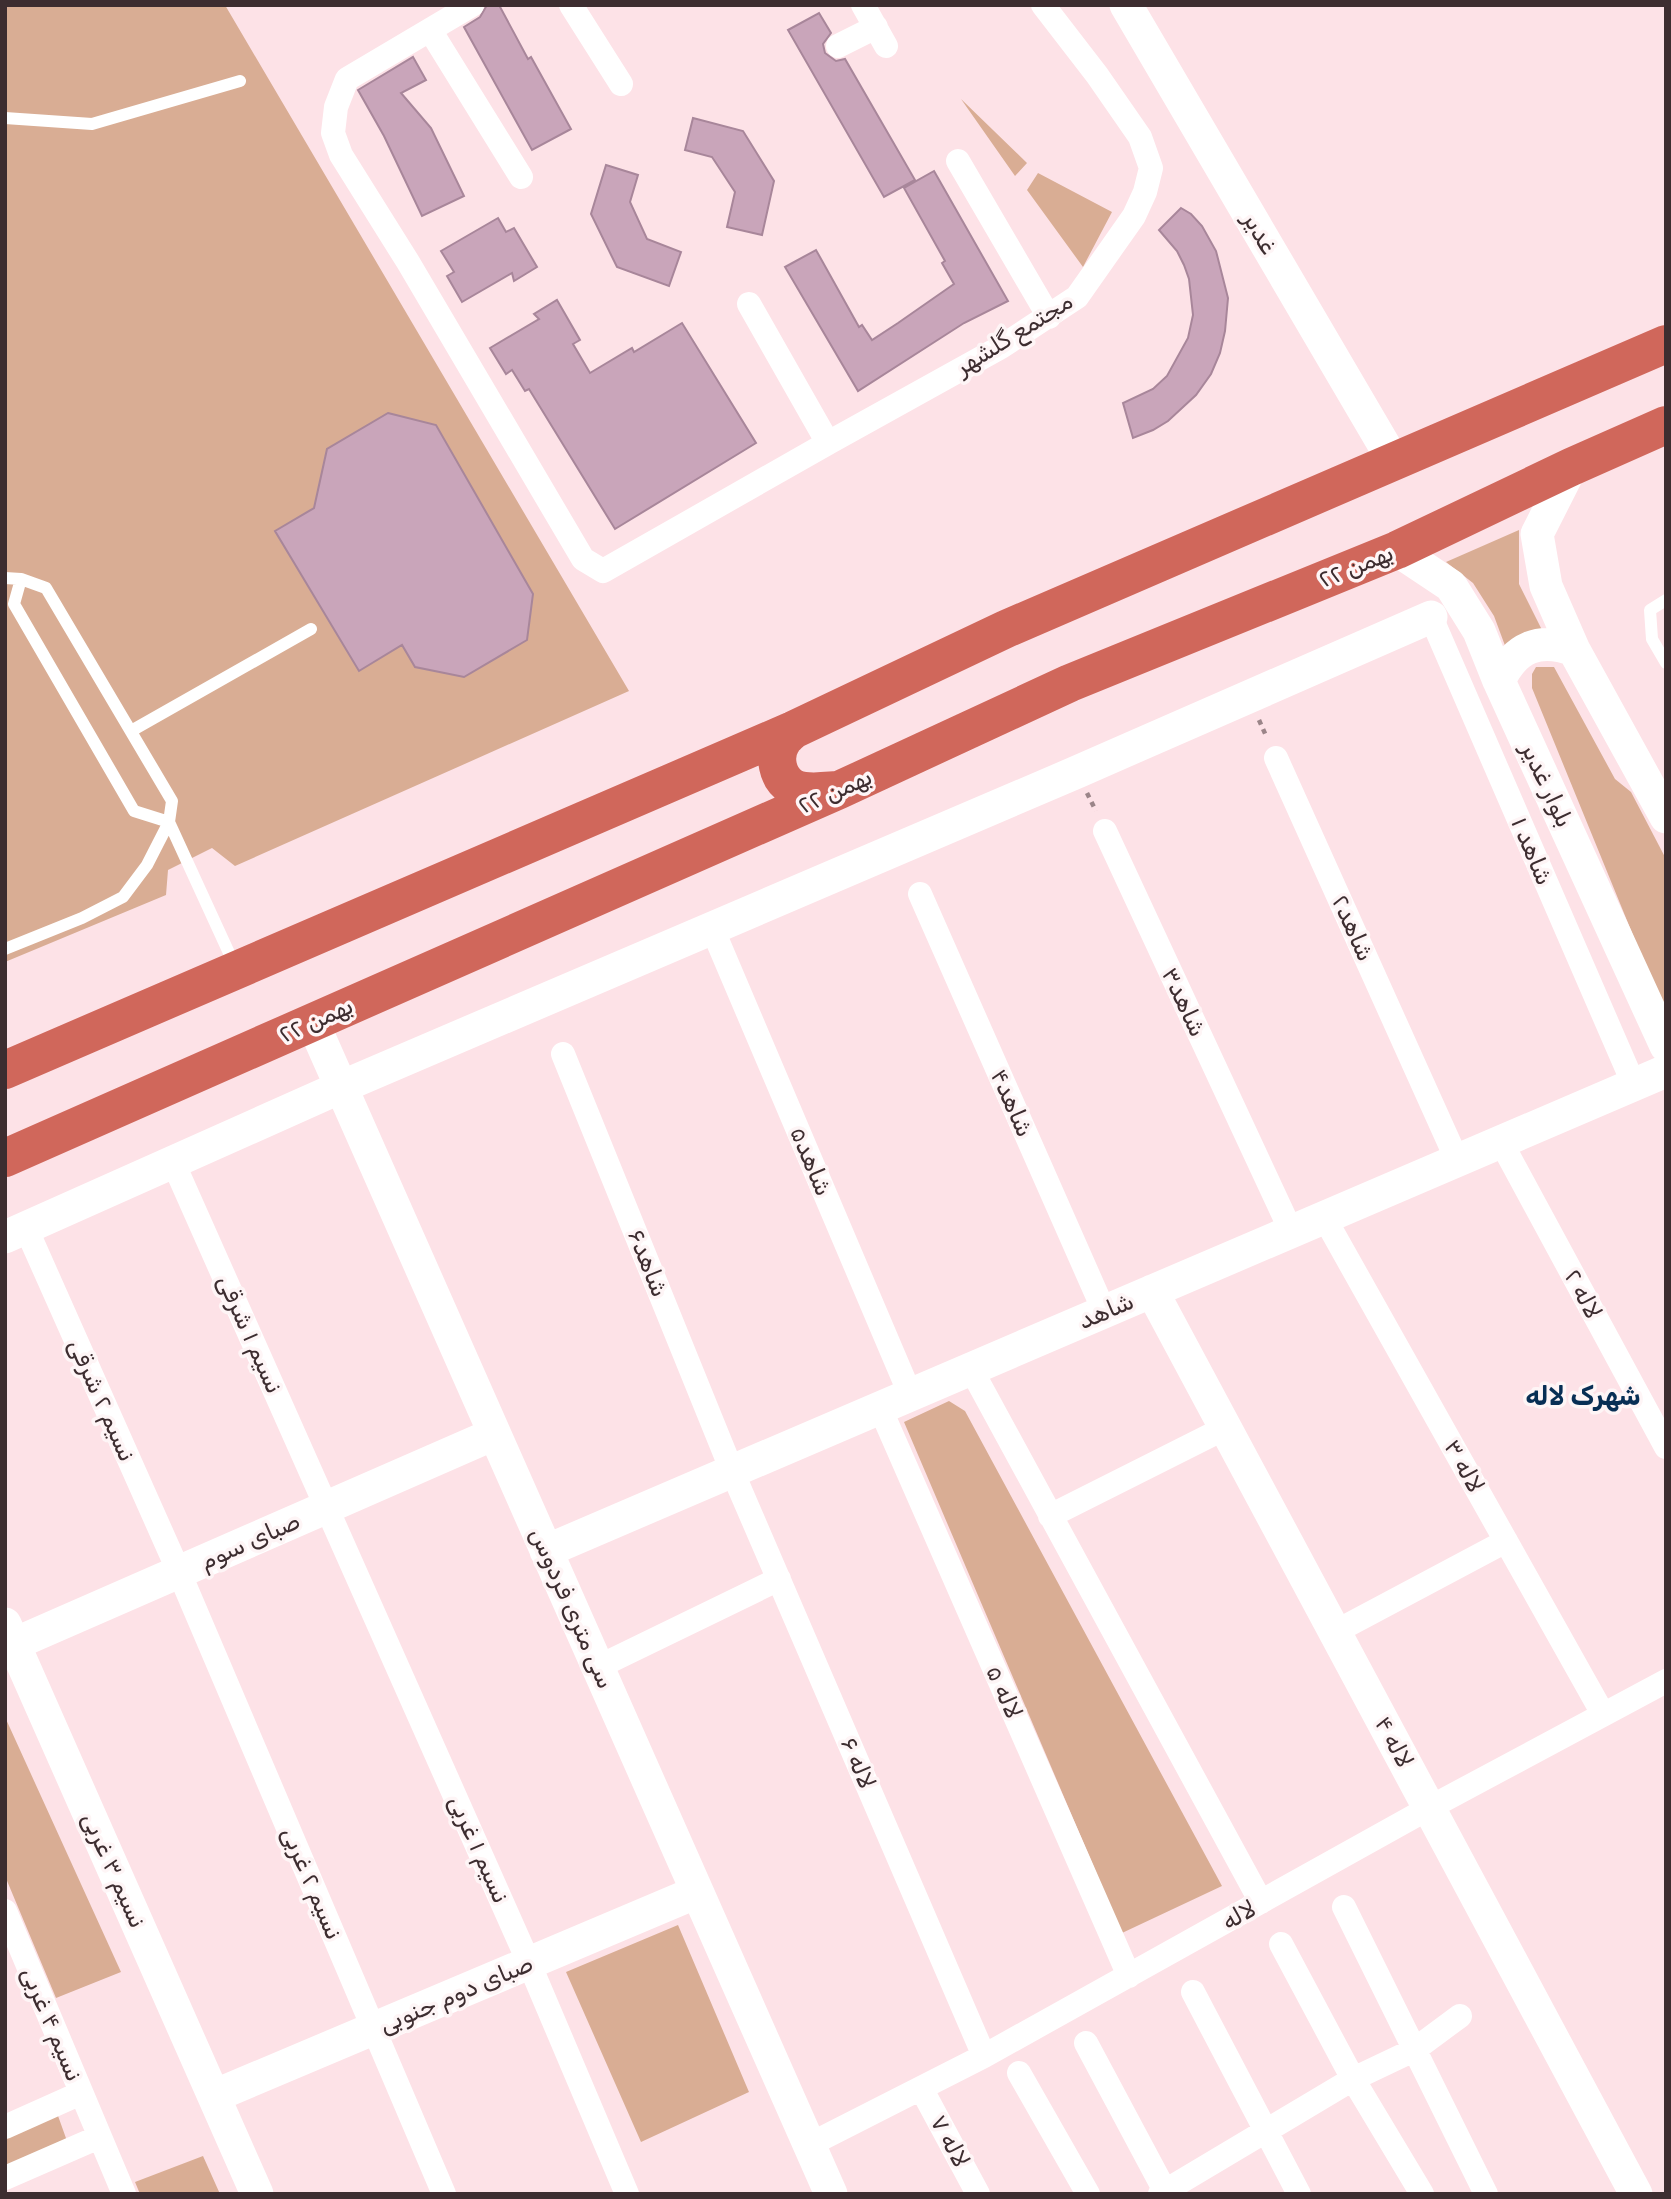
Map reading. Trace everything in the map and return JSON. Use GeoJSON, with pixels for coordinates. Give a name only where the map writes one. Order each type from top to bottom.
{"type":"FeatureCollection","features":[{"type":"Feature","properties":{"kind":"highway"},"geometry":{"type":"LineString","coordinates":[[15,1063],[793,730],[1006,629],[1666,344]]}},
{"type":"Feature","properties":{"kind":"highway","name":"۲۲ بهمن"},"geometry":{"type":"LineString","coordinates":[[5,1158],[839,790],[1070,683],[1396,550],[1666,425]]}},
{"type":"Feature","properties":{"kind":"highway"},"geometry":{"type":"LineString","coordinates":[[793,730],[782,742],[777,757],[779,773],[792,787],[809,791],[839,790]]}},
{"type":"Feature","properties":{"kind":"street"},"geometry":{"type":"LineString","coordinates":[[472,5],[429,16],[521,177]]}},
{"type":"Feature","properties":{"kind":"street"},"geometry":{"type":"LineString","coordinates":[[571,5],[621,84]]}},
{"type":"Feature","properties":{"kind":"street"},"geometry":{"type":"LineString","coordinates":[[838,46],[881,37],[863,5]]}},
{"type":"Feature","properties":{"kind":"street","name":"غدیر"},"geometry":{"type":"LineString","coordinates":[[1126,5],[1394,462]]}},
{"type":"Feature","properties":{"kind":"street","name":"مجتمع گلشهر"},"geometry":{"type":"LineString","coordinates":[[429,16],[347,79],[336,107],[333,133],[341,156],[408,262],[583,559],[603,572],[1049,317],[1077,297],[1133,216],[1145,192],[1151,168],[1140,138],[1097,75],[1044,6]]}},
{"type":"Feature","properties":{"kind":"street"},"geometry":{"type":"LineString","coordinates":[[958,161],[1049,317]]}},
{"type":"Feature","properties":{"kind":"street"},"geometry":{"type":"LineString","coordinates":[[749,304],[828,443]]}},
{"type":"Feature","properties":{"kind":"street"},"geometry":{"type":"LineString","coordinates":[[1571,467],[1537,534],[1546,586],[1574,650],[1666,817]]}},
{"type":"Feature","properties":{"kind":"street","name":"بلوار غدیر"},"geometry":{"type":"LineString","coordinates":[[1396,550],[1451,586],[1479,631],[1499,681],[1666,1046]]}},
{"type":"Feature","properties":{"kind":"street"},"geometry":{"type":"LineString","coordinates":[[16,1232],[341,1087],[1077,772],[1431,617]]}},
{"type":"Feature","properties":{"kind":"street","name":"شاهد ۱"},"geometry":{"type":"LineString","coordinates":[[1431,617],[1633,1085]]}},
{"type":"Feature","properties":{"kind":"street"},"geometry":{"type":"LineString","coordinates":[[1499,681],[1516,655],[1529,648],[1544,644],[1560,645],[1574,650]]}},
{"type":"Feature","properties":{"kind":"street","name":"شاهد۲"},"geometry":{"type":"LineString","coordinates":[[1276,758],[1457,1160]]}},
{"type":"Feature","properties":{"kind":"street","name":"شاهد۳"},"geometry":{"type":"LineString","coordinates":[[1105,831],[1291,1231]]}},
{"type":"Feature","properties":{"kind":"street","name":"شاهد۴"},"geometry":{"type":"LineString","coordinates":[[920,894],[1104,1311]]}},
{"type":"Feature","properties":{"kind":"street","name":"شاهد۵"},"geometry":{"type":"LineString","coordinates":[[712,928],[910,1394]]}},
{"type":"Feature","properties":{"kind":"street","name":"سی متری فردوس"},"geometry":{"type":"LineString","coordinates":[[312,1021],[831,2194]]}},
{"type":"Feature","properties":{"kind":"street","name":"شاهد۶"},"geometry":{"type":"LineString","coordinates":[[563,1054],[732,1471]]}},
{"type":"Feature","properties":{"kind":"street","name":"شاهد"},"geometry":{"type":"LineString","coordinates":[[546,1550],[1666,1071]]}},
{"type":"Feature","properties":{"kind":"street","name":"لاله ۲"},"geometry":{"type":"LineString","coordinates":[[1501,1142],[1666,1447]]}},
{"type":"Feature","properties":{"kind":"street","name":"نسیم ۱ شرقی"},"geometry":{"type":"LineString","coordinates":[[173,1162],[328,1507]]}},
{"type":"Feature","properties":{"kind":"street","name":"لاله ۳"},"geometry":{"type":"LineString","coordinates":[[1324,1217],[1603,1714]]}},
{"type":"Feature","properties":{"kind":"street","name":"نسیم ۲ شرقی"},"geometry":{"type":"LineString","coordinates":[[16,1232],[179,1572]]}},
{"type":"Feature","properties":{"kind":"street","name":"لاله ۴"},"geometry":{"type":"LineString","coordinates":[[1152,1291],[1636,2194]]}},
{"type":"Feature","properties":{"kind":"street"},"geometry":{"type":"LineString","coordinates":[[971,1369],[1261,1902]]}},
{"type":"Feature","properties":{"kind":"street","name":"لاله ۵"},"geometry":{"type":"LineString","coordinates":[[880,1408],[1129,1976]]}},
{"type":"Feature","properties":{"kind":"street"},"geometry":{"type":"LineString","coordinates":[[1050,1516],[1225,1428]]}},
{"type":"Feature","properties":{"kind":"street","name":"صبای سوم"},"geometry":{"type":"LineString","coordinates":[[8,1639],[179,1572],[495,1434]]}},
{"type":"Feature","properties":{"kind":"street","name":"لاله ۶"},"geometry":{"type":"LineString","coordinates":[[732,1471],[984,2056]]}},
{"type":"Feature","properties":{"kind":"street","name":"نسیم ۱ غربی"},"geometry":{"type":"LineString","coordinates":[[328,1507],[529,1963],[627,2194]]}},
{"type":"Feature","properties":{"kind":"street"},"geometry":{"type":"LineString","coordinates":[[1335,1632],[1506,1541]]}},
{"type":"Feature","properties":{"kind":"street","name":"نسیم ۲ غربی"},"geometry":{"type":"LineString","coordinates":[[179,1572],[444,2194]]}},
{"type":"Feature","properties":{"kind":"street"},"geometry":{"type":"LineString","coordinates":[[598,1667],[779,1579]]}},
{"type":"Feature","properties":{"kind":"street","name":"نسیم ۳ غربی"},"geometry":{"type":"LineString","coordinates":[[8,1639],[257,2194]]}},
{"type":"Feature","properties":{"kind":"street","name":"لاله"},"geometry":{"type":"LineString","coordinates":[[810,2145],[984,2056],[1429,1808],[1666,1681]]}},
{"type":"Feature","properties":{"kind":"street","name":"صبای دوم جنوبی"},"geometry":{"type":"LineString","coordinates":[[214,2096],[697,1892]]}},
{"type":"Feature","properties":{"kind":"street"},"geometry":{"type":"LineString","coordinates":[[1344,1907],[1486,2194]]}},
{"type":"Feature","properties":{"kind":"street","name":"نسیم ۴ غربی"},"geometry":{"type":"LineString","coordinates":[[5,1910],[124,2194]]}},
{"type":"Feature","properties":{"kind":"street"},"geometry":{"type":"LineString","coordinates":[[1281,1944],[1353,2079],[1422,2194]]}},
{"type":"Feature","properties":{"kind":"street"},"geometry":{"type":"LineString","coordinates":[[1193,1992],[1299,2194]]}},
{"type":"Feature","properties":{"kind":"street"},"geometry":{"type":"LineString","coordinates":[[1086,2043],[1163,2192],[1353,2079],[1414,2050],[1460,2016]]}},
{"type":"Feature","properties":{"kind":"street"},"geometry":{"type":"LineString","coordinates":[[1019,2073],[1088,2194]]}},
{"type":"Feature","properties":{"kind":"street","name":"لاله ۷"},"geometry":{"type":"LineString","coordinates":[[921,2088],[978,2194]]}},
{"type":"Feature","properties":{"kind":"street"},"geometry":{"type":"LineString","coordinates":[[5,2127],[81,2094]]}},
{"type":"Feature","properties":{"kind":"street"},"geometry":{"type":"LineString","coordinates":[[5,2178],[99,2137]]}},
{"type":"Feature","properties":{"kind":"lane"},"geometry":{"type":"LineString","coordinates":[[5,118],[92,124],[240,82]]}},
{"type":"Feature","properties":{"kind":"lane"},"geometry":{"type":"LineString","coordinates":[[5,578],[21,579],[46,588],[172,801],[169,822],[147,865],[123,897],[82,918],[5,949]]}},
{"type":"Feature","properties":{"kind":"lane"},"geometry":{"type":"LineString","coordinates":[[21,579],[14,604],[134,811],[169,822],[237,969]]}},
{"type":"Feature","properties":{"kind":"lane"},"geometry":{"type":"LineString","coordinates":[[1666,600],[1650,610],[1652,639],[1666,663]]}},
{"type":"Feature","properties":{"kind":"lane"},"geometry":{"type":"LineString","coordinates":[[131,731],[311,629]]}},
{"type":"Feature","properties":{"kind":"path"},"geometry":{"type":"LineString","coordinates":[[1248,696],[1276,758]]}},
{"type":"Feature","properties":{"kind":"path"},"geometry":{"type":"LineString","coordinates":[[1077,772],[1105,831]]}},
{"type":"Feature","properties":{"kind":"shaded area"},"geometry":{"type":"Polygon","coordinates":[[[5,5],[225,5],[629,691],[235,866],[212,848],[168,870],[166,895],[5,962],[5,5]]]}},
{"type":"Feature","properties":{"kind":"shaded area"},"geometry":{"type":"Polygon","coordinates":[[[961,99],[1027,163],[1015,176],[961,99]]]}},
{"type":"Feature","properties":{"kind":"shaded area"},"geometry":{"type":"Polygon","coordinates":[[[1038,173],[1112,212],[1083,267],[1027,190],[1038,173]]]}},
{"type":"Feature","properties":{"kind":"shaded area"},"geometry":{"type":"Polygon","coordinates":[[[1519,530],[1519,584],[1546,638],[1507,651],[1494,616],[1473,583],[1446,562],[1519,530]]]}},
{"type":"Feature","properties":{"kind":"shaded area"},"geometry":{"type":"Polygon","coordinates":[[[1536,667],[1554,667],[1615,779],[1631,792],[1666,859],[1666,1016],[1532,688],[1532,674],[1536,667]]]}},
{"type":"Feature","properties":{"kind":"shaded area"},"geometry":{"type":"Polygon","coordinates":[[[949,1401],[965,1411],[1222,1886],[1122,1933],[904,1422],[949,1401]]]}},
{"type":"Feature","properties":{"kind":"shaded area"},"geometry":{"type":"Polygon","coordinates":[[[5,1717],[121,1972],[56,1998],[5,1876],[5,1717]]]}},
{"type":"Feature","properties":{"kind":"shaded area"},"geometry":{"type":"Polygon","coordinates":[[[678,1925],[749,2092],[641,2142],[566,1972],[678,1925]]]}},
{"type":"Feature","properties":{"kind":"shaded area"},"geometry":{"type":"Polygon","coordinates":[[[57,2113],[67,2141],[5,2168],[5,2137],[57,2113]]]}},
{"type":"Feature","properties":{"kind":"shaded area"},"geometry":{"type":"Polygon","coordinates":[[[203,2156],[220,2194],[140,2194],[135,2182],[203,2156]]]}},
{"type":"Feature","properties":{"kind":"building"},"geometry":{"type":"Polygon","coordinates":[[[487,5],[499,5],[571,129],[532,150],[464,27],[480,17],[487,5]]]}},
{"type":"Feature","properties":{"kind":"building"},"geometry":{"type":"Polygon","coordinates":[[[819,13],[831,33],[823,44],[825,53],[836,61],[845,59],[915,180],[884,197],[788,30],[819,13]]]}},
{"type":"Feature","properties":{"kind":"building"},"geometry":{"type":"Polygon","coordinates":[[[413,57],[426,80],[401,93],[431,128],[464,196],[422,216],[384,136],[358,90],[413,57]]]}},
{"type":"Feature","properties":{"kind":"building"},"geometry":{"type":"Polygon","coordinates":[[[693,118],[743,131],[774,181],[762,235],[727,227],[735,192],[712,157],[685,150],[693,118]]]}},
{"type":"Feature","properties":{"kind":"building"},"geometry":{"type":"Polygon","coordinates":[[[606,165],[638,175],[630,202],[647,239],[681,252],[669,286],[617,267],[591,214],[606,165]]]}},
{"type":"Feature","properties":{"kind":"building"},"geometry":{"type":"Polygon","coordinates":[[[934,171],[1008,301],[964,323],[858,391],[785,267],[816,250],[859,327],[862,325],[872,340],[954,284],[942,263],[945,261],[904,188],[934,171]]]}},
{"type":"Feature","properties":{"kind":"building"},"geometry":{"type":"Polygon","coordinates":[[[1181,208],[1202,226],[1216,251],[1228,298],[1225,331],[1211,374],[1196,395],[1168,421],[1133,438],[1123,403],[1153,389],[1167,376],[1188,338],[1193,315],[1189,279],[1184,265],[1177,251],[1159,230],[1181,208]]]}},
{"type":"Feature","properties":{"kind":"building"},"geometry":{"type":"Polygon","coordinates":[[[498,218],[506,232],[514,228],[537,267],[514,281],[512,273],[462,302],[447,276],[454,272],[441,251],[498,218]]]}},
{"type":"Feature","properties":{"kind":"building"},"geometry":{"type":"Polygon","coordinates":[[[557,300],[580,340],[573,344],[590,373],[632,348],[634,352],[682,323],[756,443],[615,529],[529,389],[525,391],[512,370],[506,374],[490,348],[539,319],[534,314],[557,300]]]}},
{"type":"Feature","properties":{"kind":"building"},"geometry":{"type":"Polygon","coordinates":[[[388,413],[436,425],[533,594],[527,640],[464,677],[415,667],[402,645],[359,671],[275,531],[314,508],[327,449],[388,413]]]}},
{"type":"Feature","properties":{"kind":"district","name":"شهرک لاله"},"geometry":{"type":"Point","coordinates":[1583,1396]}}]}
